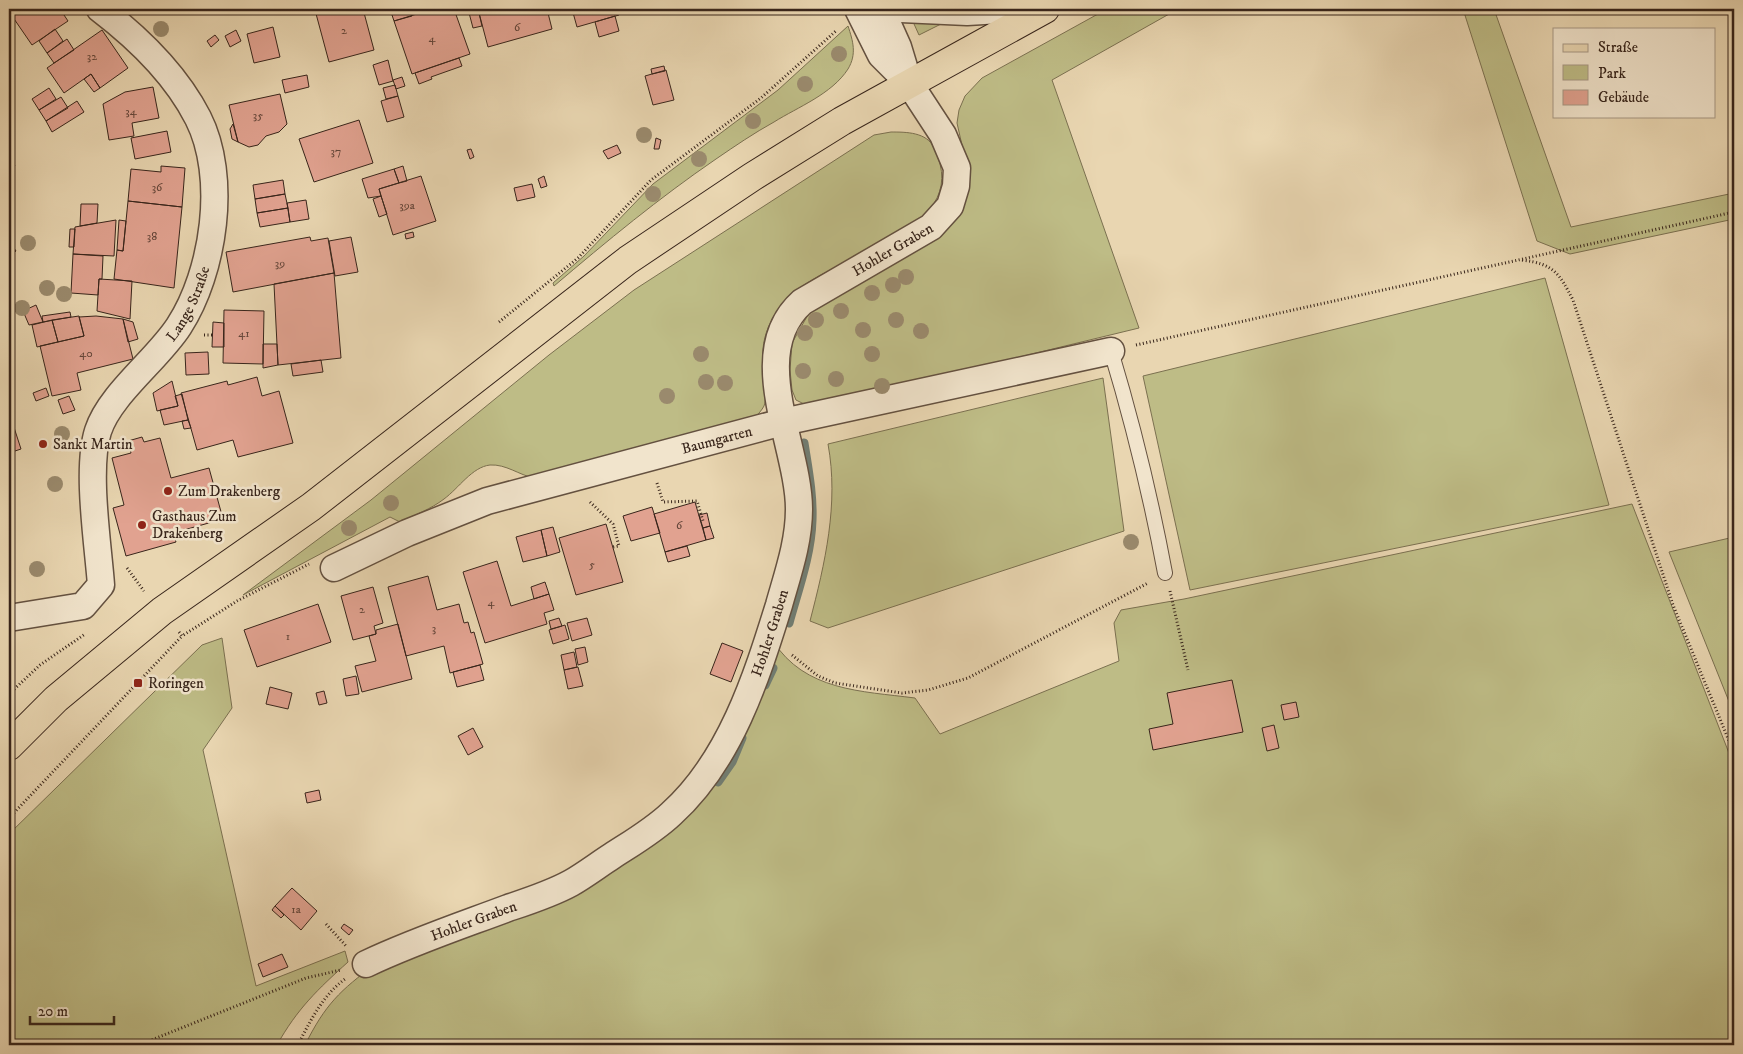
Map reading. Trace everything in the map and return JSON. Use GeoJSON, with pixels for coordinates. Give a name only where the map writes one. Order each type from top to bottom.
{"type":"FeatureCollection","features":[{"type":"Feature","properties":{"kind":"main road"},"geometry":{"type":"LineString","coordinates":[[9,746],[56,699],[162,611],[311,507],[628,260],[752,177],[909,83],[1045,9]]}},
{"type":"Feature","properties":{"kind":"street"},"geometry":{"type":"LineString","coordinates":[[901,9],[967,12],[1018,9]]}},
{"type":"Feature","properties":{"kind":"street","name":"Hohler Graben"},"geometry":{"type":"LineString","coordinates":[[366,964],[399,948],[570,883],[642,838],[672,814],[695,788],[733,730],[750,691],[770,634],[794,555],[798,530],[799,507],[795,474],[778,394],[776,353],[785,323],[794,309],[814,295],[932,227],[943,216],[955,193],[958,177],[951,152],[943,135],[909,83],[898,48],[867,11]]}},
{"type":"Feature","properties":{"kind":"street","name":"Lange Straße"},"geometry":{"type":"LineString","coordinates":[[9,618],[82,606],[101,586],[94,464],[99,428],[116,402],[170,338],[193,302],[208,252],[213,211],[211,166],[199,120],[172,78],[114,12]]}},
{"type":"Feature","properties":{"kind":"street","name":"Baumgarten"},"geometry":{"type":"LineString","coordinates":[[326,564],[487,501],[783,422],[1111,351]]}},
{"type":"Feature","properties":{"kind":"lane"},"geometry":{"type":"LineString","coordinates":[[1111,351],[1151,502],[1165,573]]}},
{"type":"Feature","properties":{"kind":"path"},"geometry":{"type":"LineString","coordinates":[[493,327],[578,258],[651,180],[761,98],[846,22],[867,11]]}},
{"type":"Feature","properties":{"kind":"path"},"geometry":{"type":"LineString","coordinates":[[1111,351],[1734,212]]}},
{"type":"Feature","properties":{"kind":"path"},"geometry":{"type":"LineString","coordinates":[[1518,260],[1540,262],[1558,272],[1573,300],[1674,605],[1734,753]]}},
{"type":"Feature","properties":{"kind":"path"},"geometry":{"type":"LineString","coordinates":[[650,458],[663,502],[697,501],[703,521],[701,522]]}},
{"type":"Feature","properties":{"kind":"path"},"geometry":{"type":"LineString","coordinates":[[567,481],[613,524],[619,546],[613,547]]}},
{"type":"Feature","properties":{"kind":"path"},"geometry":{"type":"LineString","coordinates":[[98,548],[119,555],[143,591],[182,636]]}},
{"type":"Feature","properties":{"kind":"path"},"geometry":{"type":"LineString","coordinates":[[9,818],[182,636],[237,601],[326,564]]}},
{"type":"Feature","properties":{"kind":"path"},"geometry":{"type":"LineString","coordinates":[[770,634],[801,664],[818,676],[836,683],[902,693],[928,690],[968,678],[1165,573]]}},
{"type":"Feature","properties":{"kind":"path"},"geometry":{"type":"LineString","coordinates":[[135,597],[151,586]]}},
{"type":"Feature","properties":{"kind":"path"},"geometry":{"type":"LineString","coordinates":[[1172,597],[1188,670]]}},
{"type":"Feature","properties":{"kind":"path"},"geometry":{"type":"LineString","coordinates":[[9,694],[40,665],[88,632]]}},
{"type":"Feature","properties":{"kind":"path"},"geometry":{"type":"LineString","coordinates":[[69,639],[72,644]]}},
{"type":"Feature","properties":{"kind":"path"},"geometry":{"type":"LineString","coordinates":[[139,1045],[230,1006],[306,978],[366,964]]}},
{"type":"Feature","properties":{"kind":"path"},"geometry":{"type":"LineString","coordinates":[[298,1045],[313,1016],[336,986],[366,964]]}},
{"type":"Feature","properties":{"kind":"green space"},"geometry":{"type":"Polygon","coordinates":[[[1107,9],[1178,9],[1052,80],[1139,328],[818,406],[804,404],[796,400],[792,390],[790,370],[792,343],[809,313],[933,239],[966,163],[957,123],[959,110],[965,96],[982,78],[1107,9]]]}},
{"type":"Feature","properties":{"kind":"green space"},"geometry":{"type":"Polygon","coordinates":[[[1463,9],[1494,9],[1571,227],[1734,193],[1734,219],[1570,254],[1537,241],[1463,9]]]}},
{"type":"Feature","properties":{"kind":"green space"},"geometry":{"type":"Polygon","coordinates":[[[910,15],[951,19],[919,35],[910,15]]]}},
{"type":"Feature","properties":{"kind":"green space"},"geometry":{"type":"Polygon","coordinates":[[[848,26],[853,42],[851,63],[833,86],[730,149],[674,189],[554,286],[553,283],[584,256],[653,184],[778,90],[848,26]]]}},
{"type":"Feature","properties":{"kind":"green space"},"geometry":{"type":"Polygon","coordinates":[[[891,132],[916,134],[931,143],[942,178],[934,203],[915,224],[887,241],[826,272],[799,289],[780,307],[766,332],[763,355],[765,401],[763,408],[755,418],[534,478],[502,466],[490,465],[483,467],[471,474],[444,499],[428,509],[400,522],[390,517],[243,595],[371,500],[549,355],[634,290],[874,135],[891,132]]]}},
{"type":"Feature","properties":{"kind":"green space"},"geometry":{"type":"Polygon","coordinates":[[[1545,278],[1609,505],[1190,590],[1143,376],[1545,278]]]}},
{"type":"Feature","properties":{"kind":"green space"},"geometry":{"type":"Polygon","coordinates":[[[1103,378],[1124,531],[828,628],[810,621],[829,533],[832,489],[828,444],[1103,378]]]}},
{"type":"Feature","properties":{"kind":"green space"},"geometry":{"type":"Polygon","coordinates":[[[1632,504],[1734,766],[1734,1045],[305,1045],[319,1019],[334,999],[376,964],[653,839],[773,641],[786,658],[801,670],[818,679],[836,686],[855,690],[915,698],[940,734],[1119,661],[1114,623],[1121,610],[1184,599],[1632,504]]]}},
{"type":"Feature","properties":{"kind":"green space"},"geometry":{"type":"Polygon","coordinates":[[[1734,537],[1734,714],[1669,552],[1734,537]]]}},
{"type":"Feature","properties":{"kind":"green space"},"geometry":{"type":"Polygon","coordinates":[[[222,638],[232,708],[203,750],[256,986],[345,951],[348,962],[309,1000],[292,1021],[277,1045],[9,1045],[9,834],[202,645],[222,638]]]}},
{"type":"Feature","properties":{"kind":"building"},"geometry":{"type":"Polygon","coordinates":[[[17,9],[60,9],[68,21],[32,45],[10,13],[17,9]]]}},
{"type":"Feature","properties":{"kind":"building"},"geometry":{"type":"Polygon","coordinates":[[[363,9],[374,50],[329,62],[315,10],[363,9]]]}},
{"type":"Feature","properties":{"kind":"building"},"geometry":{"type":"Polygon","coordinates":[[[390,9],[410,9],[412,16],[394,21],[390,9]]]}},
{"type":"Feature","properties":{"kind":"building"},"geometry":{"type":"Polygon","coordinates":[[[433,9],[454,9],[470,54],[412,74],[394,21],[433,9]]]}},
{"type":"Feature","properties":{"kind":"building"},"geometry":{"type":"Polygon","coordinates":[[[468,9],[478,9],[482,26],[473,28],[468,9]]]}},
{"type":"Feature","properties":{"kind":"building"},"geometry":{"type":"Polygon","coordinates":[[[478,9],[547,9],[552,29],[488,47],[478,9]]]}},
{"type":"Feature","properties":{"kind":"building"},"geometry":{"type":"Polygon","coordinates":[[[572,9],[618,9],[619,15],[577,27],[572,9]]]}},
{"type":"Feature","properties":{"kind":"building"},"geometry":{"type":"Polygon","coordinates":[[[615,16],[619,31],[599,37],[595,22],[615,16]]]}},
{"type":"Feature","properties":{"kind":"building"},"geometry":{"type":"Polygon","coordinates":[[[273,27],[280,57],[254,63],[247,34],[273,27]]]}},
{"type":"Feature","properties":{"kind":"building"},"geometry":{"type":"Polygon","coordinates":[[[55,29],[63,41],[47,53],[39,41],[55,29]]]}},
{"type":"Feature","properties":{"kind":"building"},"geometry":{"type":"Polygon","coordinates":[[[102,30],[128,68],[100,88],[91,74],[64,93],[47,68],[102,30]]]}},
{"type":"Feature","properties":{"kind":"building"},"geometry":{"type":"Polygon","coordinates":[[[236,30],[241,41],[230,47],[225,36],[236,30]]]}},
{"type":"Feature","properties":{"kind":"building"},"geometry":{"type":"Polygon","coordinates":[[[215,35],[219,40],[211,47],[207,41],[215,35]]]}},
{"type":"Feature","properties":{"kind":"building"},"geometry":{"type":"Polygon","coordinates":[[[67,39],[74,50],[54,63],[47,53],[67,39]]]}},
{"type":"Feature","properties":{"kind":"building"},"geometry":{"type":"Polygon","coordinates":[[[459,58],[462,66],[431,77],[432,79],[419,84],[415,73],[459,58]]]}},
{"type":"Feature","properties":{"kind":"building"},"geometry":{"type":"Polygon","coordinates":[[[388,60],[393,81],[379,85],[373,65],[388,60]]]}},
{"type":"Feature","properties":{"kind":"building"},"geometry":{"type":"Polygon","coordinates":[[[664,66],[665,71],[652,74],[651,69],[664,66]]]}},
{"type":"Feature","properties":{"kind":"building"},"geometry":{"type":"Polygon","coordinates":[[[666,70],[674,100],[653,105],[645,76],[666,70]]]}},
{"type":"Feature","properties":{"kind":"building"},"geometry":{"type":"Polygon","coordinates":[[[91,74],[100,88],[94,92],[84,79],[91,74]]]}},
{"type":"Feature","properties":{"kind":"building"},"geometry":{"type":"Polygon","coordinates":[[[307,75],[309,87],[285,93],[282,80],[307,75]]]}},
{"type":"Feature","properties":{"kind":"building"},"geometry":{"type":"Polygon","coordinates":[[[402,77],[405,86],[396,89],[393,80],[402,77]]]}},
{"type":"Feature","properties":{"kind":"building"},"geometry":{"type":"Polygon","coordinates":[[[9,82],[14,90],[9,94],[9,82]]]}},
{"type":"Feature","properties":{"kind":"building"},"geometry":{"type":"Polygon","coordinates":[[[395,85],[398,96],[386,99],[383,88],[395,85]]]}},
{"type":"Feature","properties":{"kind":"building"},"geometry":{"type":"Polygon","coordinates":[[[153,87],[159,118],[132,123],[134,136],[109,140],[103,104],[125,92],[153,87]]]}},
{"type":"Feature","properties":{"kind":"building"},"geometry":{"type":"Polygon","coordinates":[[[49,88],[56,99],[39,110],[32,99],[49,88]]]}},
{"type":"Feature","properties":{"kind":"building"},"geometry":{"type":"Polygon","coordinates":[[[280,94],[287,124],[279,132],[266,136],[258,145],[249,147],[238,142],[229,105],[280,94]]]}},
{"type":"Feature","properties":{"kind":"building"},"geometry":{"type":"Polygon","coordinates":[[[398,96],[404,117],[387,122],[381,101],[398,96]]]}},
{"type":"Feature","properties":{"kind":"building"},"geometry":{"type":"Polygon","coordinates":[[[61,97],[68,108],[46,121],[39,110],[61,97]]]}},
{"type":"Feature","properties":{"kind":"building"},"geometry":{"type":"Polygon","coordinates":[[[77,101],[84,112],[52,132],[46,121],[77,101]]]}},
{"type":"Feature","properties":{"kind":"building"},"geometry":{"type":"Polygon","coordinates":[[[359,120],[373,163],[314,182],[299,139],[359,120]]]}},
{"type":"Feature","properties":{"kind":"building"},"geometry":{"type":"Polygon","coordinates":[[[233,124],[238,142],[232,139],[230,129],[233,124]]]}},
{"type":"Feature","properties":{"kind":"building"},"geometry":{"type":"Polygon","coordinates":[[[167,131],[171,152],[135,159],[131,138],[167,131]]]}},
{"type":"Feature","properties":{"kind":"building"},"geometry":{"type":"Polygon","coordinates":[[[656,138],[661,140],[659,149],[654,149],[656,138]]]}},
{"type":"Feature","properties":{"kind":"building"},"geometry":{"type":"Polygon","coordinates":[[[617,145],[621,153],[608,159],[603,151],[617,145]]]}},
{"type":"Feature","properties":{"kind":"building"},"geometry":{"type":"Polygon","coordinates":[[[471,149],[474,157],[470,159],[467,150],[471,149]]]}},
{"type":"Feature","properties":{"kind":"building"},"geometry":{"type":"Polygon","coordinates":[[[9,157],[15,166],[9,170],[9,157]]]}},
{"type":"Feature","properties":{"kind":"building"},"geometry":{"type":"Polygon","coordinates":[[[161,166],[185,168],[182,207],[128,201],[131,169],[161,172],[161,166]]]}},
{"type":"Feature","properties":{"kind":"building"},"geometry":{"type":"Polygon","coordinates":[[[403,166],[407,181],[399,183],[394,169],[403,166]]]}},
{"type":"Feature","properties":{"kind":"building"},"geometry":{"type":"Polygon","coordinates":[[[394,169],[399,183],[379,189],[381,196],[368,198],[362,179],[394,169]]]}},
{"type":"Feature","properties":{"kind":"building"},"geometry":{"type":"Polygon","coordinates":[[[421,176],[436,221],[393,235],[379,189],[421,176]]]}},
{"type":"Feature","properties":{"kind":"building"},"geometry":{"type":"Polygon","coordinates":[[[544,176],[547,186],[541,188],[538,179],[544,176]]]}},
{"type":"Feature","properties":{"kind":"building"},"geometry":{"type":"Polygon","coordinates":[[[283,180],[285,194],[255,199],[253,185],[283,180]]]}},
{"type":"Feature","properties":{"kind":"building"},"geometry":{"type":"Polygon","coordinates":[[[532,184],[535,197],[517,201],[514,188],[532,184]]]}},
{"type":"Feature","properties":{"kind":"building"},"geometry":{"type":"Polygon","coordinates":[[[285,194],[288,208],[257,213],[255,199],[285,194]]]}},
{"type":"Feature","properties":{"kind":"building"},"geometry":{"type":"Polygon","coordinates":[[[381,196],[387,214],[379,217],[373,199],[381,196]]]}},
{"type":"Feature","properties":{"kind":"building"},"geometry":{"type":"Polygon","coordinates":[[[306,200],[309,219],[290,222],[287,203],[306,200]]]}},
{"type":"Feature","properties":{"kind":"building"},"geometry":{"type":"Polygon","coordinates":[[[128,201],[182,207],[174,288],[114,279],[117,250],[123,251],[128,201]]]}},
{"type":"Feature","properties":{"kind":"building"},"geometry":{"type":"Polygon","coordinates":[[[81,204],[98,204],[97,223],[80,226],[81,204]]]}},
{"type":"Feature","properties":{"kind":"building"},"geometry":{"type":"Polygon","coordinates":[[[288,208],[290,222],[260,227],[257,213],[288,208]]]}},
{"type":"Feature","properties":{"kind":"building"},"geometry":{"type":"Polygon","coordinates":[[[116,220],[114,256],[73,254],[75,227],[116,220]]]}},
{"type":"Feature","properties":{"kind":"building"},"geometry":{"type":"Polygon","coordinates":[[[119,220],[126,221],[123,251],[117,250],[119,220]]]}},
{"type":"Feature","properties":{"kind":"building"},"geometry":{"type":"Polygon","coordinates":[[[9,223],[13,236],[9,237],[9,223]]]}},
{"type":"Feature","properties":{"kind":"building"},"geometry":{"type":"Polygon","coordinates":[[[70,229],[75,229],[74,247],[69,247],[70,229]]]}},
{"type":"Feature","properties":{"kind":"building"},"geometry":{"type":"Polygon","coordinates":[[[413,232],[414,237],[406,239],[405,234],[413,232]]]}},
{"type":"Feature","properties":{"kind":"building"},"geometry":{"type":"Polygon","coordinates":[[[310,237],[311,241],[328,238],[334,273],[233,292],[226,252],[310,237]]]}},
{"type":"Feature","properties":{"kind":"building"},"geometry":{"type":"Polygon","coordinates":[[[351,237],[358,272],[335,276],[329,241],[351,237]]]}},
{"type":"Feature","properties":{"kind":"building"},"geometry":{"type":"Polygon","coordinates":[[[9,241],[16,251],[9,256],[9,241]]]}},
{"type":"Feature","properties":{"kind":"building"},"geometry":{"type":"Polygon","coordinates":[[[73,254],[103,256],[102,279],[99,279],[98,295],[71,293],[73,254]]]}},
{"type":"Feature","properties":{"kind":"building"},"geometry":{"type":"Polygon","coordinates":[[[334,273],[341,358],[278,365],[274,284],[334,273]]]}},
{"type":"Feature","properties":{"kind":"building"},"geometry":{"type":"Polygon","coordinates":[[[99,279],[132,281],[130,319],[97,311],[99,279]]]}},
{"type":"Feature","properties":{"kind":"building"},"geometry":{"type":"Polygon","coordinates":[[[36,305],[43,322],[29,325],[23,311],[36,305]]]}},
{"type":"Feature","properties":{"kind":"building"},"geometry":{"type":"Polygon","coordinates":[[[224,310],[264,311],[263,364],[223,363],[224,310]]]}},
{"type":"Feature","properties":{"kind":"building"},"geometry":{"type":"Polygon","coordinates":[[[70,312],[71,317],[43,322],[42,316],[70,312]]]}},
{"type":"Feature","properties":{"kind":"building"},"geometry":{"type":"Polygon","coordinates":[[[79,316],[84,336],[58,342],[52,320],[79,316]]]}},
{"type":"Feature","properties":{"kind":"building"},"geometry":{"type":"Polygon","coordinates":[[[96,316],[123,319],[133,359],[77,373],[81,390],[52,396],[40,346],[84,336],[79,317],[96,316]]]}},
{"type":"Feature","properties":{"kind":"building"},"geometry":{"type":"Polygon","coordinates":[[[123,319],[133,322],[138,339],[128,342],[123,319]]]}},
{"type":"Feature","properties":{"kind":"building"},"geometry":{"type":"Polygon","coordinates":[[[52,320],[58,342],[37,347],[32,325],[52,320]]]}},
{"type":"Feature","properties":{"kind":"building"},"geometry":{"type":"Polygon","coordinates":[[[213,322],[224,323],[224,347],[212,347],[213,322]]]}},
{"type":"Feature","properties":{"kind":"building"},"geometry":{"type":"Polygon","coordinates":[[[263,344],[277,344],[278,365],[263,368],[263,344]]]}},
{"type":"Feature","properties":{"kind":"building"},"geometry":{"type":"Polygon","coordinates":[[[208,352],[209,374],[186,375],[185,353],[208,352]]]}},
{"type":"Feature","properties":{"kind":"building"},"geometry":{"type":"Polygon","coordinates":[[[321,360],[323,372],[293,376],[291,364],[321,360]]]}},
{"type":"Feature","properties":{"kind":"building"},"geometry":{"type":"Polygon","coordinates":[[[257,377],[262,396],[279,391],[293,443],[238,457],[233,440],[197,450],[181,393],[227,381],[228,385],[257,377]]]}},
{"type":"Feature","properties":{"kind":"building"},"geometry":{"type":"Polygon","coordinates":[[[172,381],[178,406],[157,411],[153,393],[172,381]]]}},
{"type":"Feature","properties":{"kind":"building"},"geometry":{"type":"Polygon","coordinates":[[[46,388],[49,396],[36,401],[33,393],[46,388]]]}},
{"type":"Feature","properties":{"kind":"building"},"geometry":{"type":"Polygon","coordinates":[[[182,394],[188,420],[164,425],[160,410],[178,406],[175,396],[182,394]]]}},
{"type":"Feature","properties":{"kind":"building"},"geometry":{"type":"Polygon","coordinates":[[[69,396],[75,410],[63,414],[58,400],[69,396]]]}},
{"type":"Feature","properties":{"kind":"building"},"geometry":{"type":"Polygon","coordinates":[[[9,412],[21,449],[9,453],[9,412]]]}},
{"type":"Feature","properties":{"kind":"building"},"geometry":{"type":"Polygon","coordinates":[[[188,420],[191,428],[184,429],[182,421],[188,420]]]}},
{"type":"Feature","properties":{"kind":"building","name":"Zum Drakenberg"},"geometry":{"type":"Polygon","coordinates":[[[142,437],[144,442],[160,438],[171,478],[209,468],[223,519],[173,533],[176,542],[126,556],[113,508],[124,505],[112,458],[131,453],[128,441],[142,437]]]}},
{"type":"Feature","properties":{"kind":"building"},"geometry":{"type":"Polygon","coordinates":[[[695,502],[706,540],[665,552],[654,514],[695,502]]]}},
{"type":"Feature","properties":{"kind":"building"},"geometry":{"type":"Polygon","coordinates":[[[652,507],[660,533],[631,541],[623,516],[652,507]]]}},
{"type":"Feature","properties":{"kind":"building"},"geometry":{"type":"Polygon","coordinates":[[[707,513],[710,526],[703,528],[699,515],[707,513]]]}},
{"type":"Feature","properties":{"kind":"building"},"geometry":{"type":"Polygon","coordinates":[[[606,524],[623,582],[576,595],[559,538],[606,524]]]}},
{"type":"Feature","properties":{"kind":"building"},"geometry":{"type":"Polygon","coordinates":[[[710,526],[714,538],[706,540],[703,528],[710,526]]]}},
{"type":"Feature","properties":{"kind":"building"},"geometry":{"type":"Polygon","coordinates":[[[553,527],[560,552],[547,556],[541,530],[553,527]]]}},
{"type":"Feature","properties":{"kind":"building"},"geometry":{"type":"Polygon","coordinates":[[[541,530],[547,556],[523,562],[516,537],[541,530]]]}},
{"type":"Feature","properties":{"kind":"building"},"geometry":{"type":"Polygon","coordinates":[[[687,546],[690,556],[668,562],[665,552],[687,546]]]}},
{"type":"Feature","properties":{"kind":"building"},"geometry":{"type":"Polygon","coordinates":[[[497,561],[511,606],[549,594],[554,610],[544,613],[547,624],[485,643],[463,572],[497,561]]]}},
{"type":"Feature","properties":{"kind":"building"},"geometry":{"type":"Polygon","coordinates":[[[428,576],[437,610],[459,604],[464,623],[468,622],[471,633],[474,632],[483,664],[450,673],[444,646],[406,656],[388,587],[428,576]]]}},
{"type":"Feature","properties":{"kind":"building"},"geometry":{"type":"Polygon","coordinates":[[[545,582],[549,594],[534,599],[531,587],[545,582]]]}},
{"type":"Feature","properties":{"kind":"building"},"geometry":{"type":"Polygon","coordinates":[[[373,587],[383,623],[374,626],[376,634],[353,640],[341,596],[373,587]]]}},
{"type":"Feature","properties":{"kind":"building"},"geometry":{"type":"Polygon","coordinates":[[[318,604],[331,642],[257,667],[244,630],[318,604]]]}},
{"type":"Feature","properties":{"kind":"building"},"geometry":{"type":"Polygon","coordinates":[[[559,618],[562,626],[551,629],[549,621],[559,618]]]}},
{"type":"Feature","properties":{"kind":"building"},"geometry":{"type":"Polygon","coordinates":[[[587,618],[592,635],[572,641],[567,623],[587,618]]]}},
{"type":"Feature","properties":{"kind":"building"},"geometry":{"type":"Polygon","coordinates":[[[398,624],[412,679],[362,692],[355,666],[376,661],[369,636],[376,634],[376,630],[398,624]]]}},
{"type":"Feature","properties":{"kind":"building"},"geometry":{"type":"Polygon","coordinates":[[[565,625],[569,639],[553,644],[549,630],[565,625]]]}},
{"type":"Feature","properties":{"kind":"building"},"geometry":{"type":"Polygon","coordinates":[[[722,643],[743,651],[731,682],[710,674],[722,643]]]}},
{"type":"Feature","properties":{"kind":"building"},"geometry":{"type":"Polygon","coordinates":[[[585,647],[588,662],[578,665],[575,649],[585,647]]]}},
{"type":"Feature","properties":{"kind":"building"},"geometry":{"type":"Polygon","coordinates":[[[574,652],[577,667],[564,670],[561,655],[574,652]]]}},
{"type":"Feature","properties":{"kind":"building"},"geometry":{"type":"Polygon","coordinates":[[[480,665],[484,680],[457,687],[453,672],[480,665]]]}},
{"type":"Feature","properties":{"kind":"building"},"geometry":{"type":"Polygon","coordinates":[[[578,667],[583,686],[568,689],[564,670],[578,667]]]}},
{"type":"Feature","properties":{"kind":"building"},"geometry":{"type":"Polygon","coordinates":[[[356,676],[359,694],[346,696],[343,679],[356,676]]]}},
{"type":"Feature","properties":{"kind":"building"},"geometry":{"type":"Polygon","coordinates":[[[1232,680],[1243,732],[1153,750],[1149,729],[1173,724],[1167,693],[1232,680]]]}},
{"type":"Feature","properties":{"kind":"building"},"geometry":{"type":"Polygon","coordinates":[[[270,687],[292,693],[288,709],[266,704],[270,687]]]}},
{"type":"Feature","properties":{"kind":"building"},"geometry":{"type":"Polygon","coordinates":[[[324,691],[327,703],[319,705],[316,693],[324,691]]]}},
{"type":"Feature","properties":{"kind":"building"},"geometry":{"type":"Polygon","coordinates":[[[1296,702],[1299,717],[1284,720],[1281,705],[1296,702]]]}},
{"type":"Feature","properties":{"kind":"building"},"geometry":{"type":"Polygon","coordinates":[[[1274,725],[1279,748],[1267,751],[1262,728],[1274,725]]]}},
{"type":"Feature","properties":{"kind":"building"},"geometry":{"type":"Polygon","coordinates":[[[473,728],[483,747],[468,755],[458,736],[473,728]]]}},
{"type":"Feature","properties":{"kind":"building"},"geometry":{"type":"Polygon","coordinates":[[[319,790],[321,800],[307,803],[305,793],[319,790]]]}},
{"type":"Feature","properties":{"kind":"building"},"geometry":{"type":"Polygon","coordinates":[[[292,888],[317,911],[301,930],[275,906],[292,888]]]}},
{"type":"Feature","properties":{"kind":"building"},"geometry":{"type":"Polygon","coordinates":[[[275,906],[284,915],[281,918],[272,910],[275,906]]]}},
{"type":"Feature","properties":{"kind":"building"},"geometry":{"type":"Polygon","coordinates":[[[344,924],[353,930],[349,935],[341,928],[344,924]]]}},
{"type":"Feature","properties":{"kind":"building"},"geometry":{"type":"Polygon","coordinates":[[[282,954],[288,967],[263,977],[258,964],[282,954]]]}},
{"type":"Feature","properties":{"kind":"waterway"},"geometry":{"type":"LineString","coordinates":[[789,623],[804,572],[811,533],[812,501],[804,443]]}},
{"type":"Feature","properties":{"kind":"waterway"},"geometry":{"type":"LineString","coordinates":[[765,685],[773,668]]}},
{"type":"Feature","properties":{"kind":"waterway"},"geometry":{"type":"LineString","coordinates":[[718,782],[732,762],[742,738]]}},
{"type":"Feature","properties":{"kind":"place","name":"Sankt Martin"},"geometry":{"type":"Point","coordinates":[43,444]}},
{"type":"Feature","properties":{"kind":"place","name":"Zum Drakenberg"},"geometry":{"type":"Point","coordinates":[168,491]}},
{"type":"Feature","properties":{"kind":"place","name":"Gasthaus Zum Drakenberg"},"geometry":{"type":"Point","coordinates":[142,525]}},
{"type":"Feature","properties":{"kind":"place","name":"Roringen"},"geometry":{"type":"Point","coordinates":[138,683]}}]}
